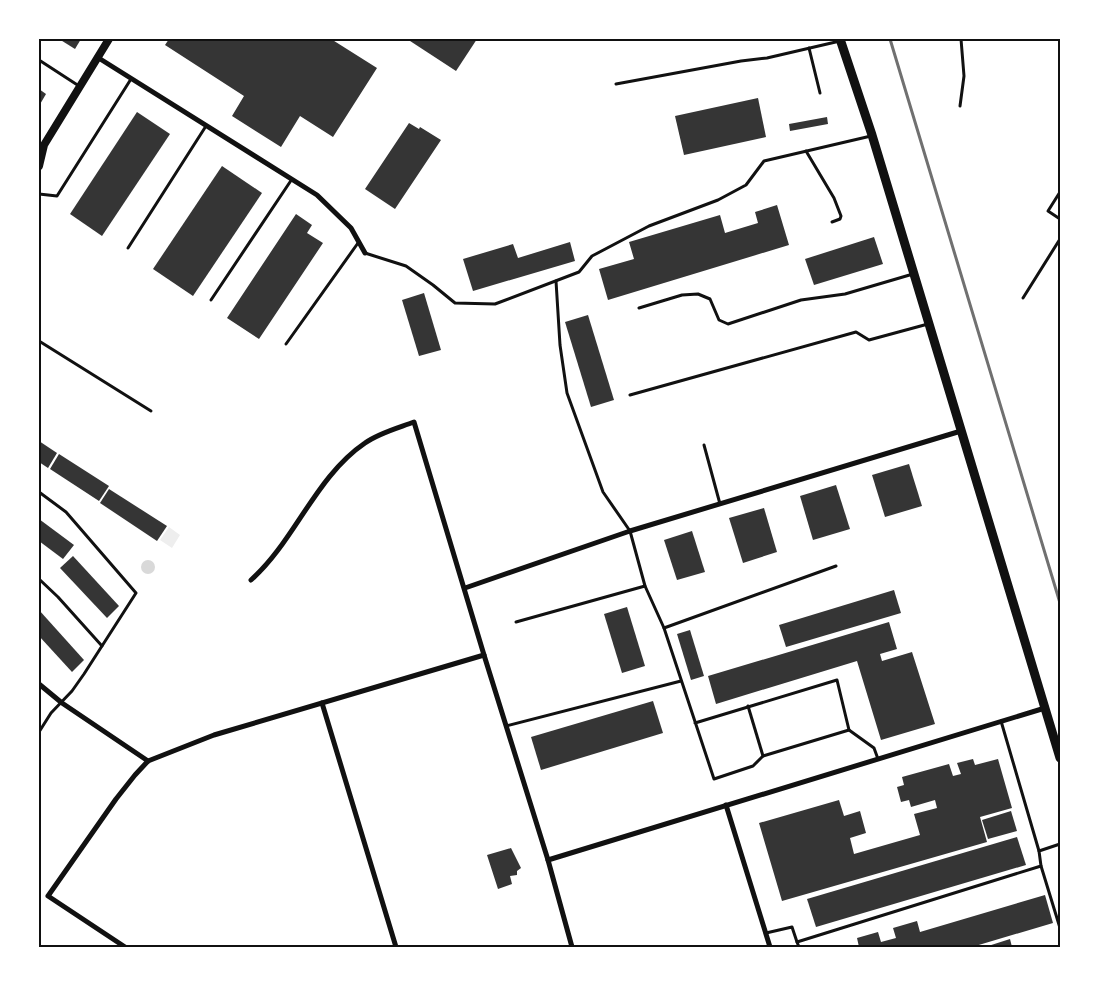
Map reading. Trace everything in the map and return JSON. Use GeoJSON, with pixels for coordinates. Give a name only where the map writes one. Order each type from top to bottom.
{"type":"FeatureCollection","features":[{"type":"Feature","properties":{"kind":"main road"},"geometry":{"type":"LineString","coordinates":[[840,40],[872,136],[1060,758]]}},
{"type":"Feature","properties":{"kind":"street"},"geometry":{"type":"LineString","coordinates":[[39,163],[44,145],[109,39]]}},
{"type":"Feature","properties":{"kind":"street"},"geometry":{"type":"LineString","coordinates":[[97,57],[317,195],[351,228],[365,254]]}},
{"type":"Feature","properties":{"kind":"street"},"geometry":{"type":"LineString","coordinates":[[251,580],[274,557],[330,477],[351,454],[365,443],[414,422],[548,860],[572,947]]}},
{"type":"Feature","properties":{"kind":"street"},"geometry":{"type":"LineString","coordinates":[[465,588],[630,531],[961,431]]}},
{"type":"Feature","properties":{"kind":"street"},"geometry":{"type":"LineString","coordinates":[[125,947],[48,896],[116,799],[148,761],[214,735],[484,654]]}},
{"type":"Feature","properties":{"kind":"street"},"geometry":{"type":"LineString","coordinates":[[39,684],[62,703],[148,761]]}},
{"type":"Feature","properties":{"kind":"street"},"geometry":{"type":"LineString","coordinates":[[322,703],[396,947]]}},
{"type":"Feature","properties":{"kind":"street"},"geometry":{"type":"LineString","coordinates":[[548,860],[1045,708]]}},
{"type":"Feature","properties":{"kind":"street"},"geometry":{"type":"LineString","coordinates":[[726,805],[770,947]]}},
{"type":"Feature","properties":{"kind":"lane"},"geometry":{"type":"LineString","coordinates":[[960,39],[964,76],[960,106]]}},
{"type":"Feature","properties":{"kind":"lane"},"geometry":{"type":"LineString","coordinates":[[616,84],[767,58],[840,40]]}},
{"type":"Feature","properties":{"kind":"lane"},"geometry":{"type":"LineString","coordinates":[[809,48],[820,93]]}},
{"type":"Feature","properties":{"kind":"lane"},"geometry":{"type":"LineString","coordinates":[[39,60],[79,86]]}},
{"type":"Feature","properties":{"kind":"lane"},"geometry":{"type":"LineString","coordinates":[[39,194],[57,196],[132,79]]}},
{"type":"Feature","properties":{"kind":"lane"},"geometry":{"type":"LineString","coordinates":[[128,248],[206,126]]}},
{"type":"Feature","properties":{"kind":"lane"},"geometry":{"type":"LineString","coordinates":[[365,254],[406,266],[455,303],[495,304],[579,272],[592,256],[649,226],[718,200],[746,185],[764,161],[872,136]]}},
{"type":"Feature","properties":{"kind":"lane"},"geometry":{"type":"LineString","coordinates":[[806,151],[834,198],[842,216],[840,219],[832,222]]}},
{"type":"Feature","properties":{"kind":"lane"},"geometry":{"type":"LineString","coordinates":[[211,300],[292,179]]}},
{"type":"Feature","properties":{"kind":"lane"},"geometry":{"type":"LineString","coordinates":[[1060,192],[1048,211],[1060,219]]}},
{"type":"Feature","properties":{"kind":"lane"},"geometry":{"type":"LineString","coordinates":[[1023,298],[1060,239]]}},
{"type":"Feature","properties":{"kind":"lane"},"geometry":{"type":"LineString","coordinates":[[286,344],[358,243]]}},
{"type":"Feature","properties":{"kind":"lane"},"geometry":{"type":"LineString","coordinates":[[639,308],[682,295],[698,294],[710,299],[719,320],[728,324],[801,300],[845,294],[914,274]]}},
{"type":"Feature","properties":{"kind":"lane"},"geometry":{"type":"LineString","coordinates":[[556,281],[560,345],[567,393],[602,492],[630,531],[645,586],[664,628],[714,779],[753,766],[763,756],[849,730]]}},
{"type":"Feature","properties":{"kind":"lane"},"geometry":{"type":"LineString","coordinates":[[630,395],[856,332],[869,340],[929,323]]}},
{"type":"Feature","properties":{"kind":"lane"},"geometry":{"type":"LineString","coordinates":[[39,340],[151,411]]}},
{"type":"Feature","properties":{"kind":"lane"},"geometry":{"type":"LineString","coordinates":[[704,445],[720,504]]}},
{"type":"Feature","properties":{"kind":"lane"},"geometry":{"type":"LineString","coordinates":[[39,492],[66,512],[136,594],[80,680],[62,703],[51,713],[39,732]]}},
{"type":"Feature","properties":{"kind":"lane"},"geometry":{"type":"LineString","coordinates":[[664,628],[836,566]]}},
{"type":"Feature","properties":{"kind":"lane"},"geometry":{"type":"LineString","coordinates":[[39,579],[58,597],[102,646]]}},
{"type":"Feature","properties":{"kind":"lane"},"geometry":{"type":"LineString","coordinates":[[516,622],[645,586]]}},
{"type":"Feature","properties":{"kind":"lane"},"geometry":{"type":"LineString","coordinates":[[695,723],[837,680],[849,730],[874,748],[878,759]]}},
{"type":"Feature","properties":{"kind":"lane"},"geometry":{"type":"LineString","coordinates":[[506,726],[681,682]]}},
{"type":"Feature","properties":{"kind":"lane"},"geometry":{"type":"LineString","coordinates":[[748,706],[763,756]]}},
{"type":"Feature","properties":{"kind":"lane"},"geometry":{"type":"LineString","coordinates":[[1002,721],[1039,851],[1041,866],[1060,928]]}},
{"type":"Feature","properties":{"kind":"lane"},"geometry":{"type":"LineString","coordinates":[[1039,851],[1060,844]]}},
{"type":"Feature","properties":{"kind":"lane"},"geometry":{"type":"LineString","coordinates":[[797,942],[1041,866]]}},
{"type":"Feature","properties":{"kind":"lane"},"geometry":{"type":"LineString","coordinates":[[765,933],[792,927],[799,947]]}},
{"type":"Feature","properties":{"kind":"shaded area"},"geometry":{"type":"Polygon","coordinates":[[[169,527],[180,535],[172,548],[160,540],[169,527]]]}},
{"type":"Feature","properties":{"kind":"shaded area"},"geometry":{"type":"Polygon","coordinates":[[[148,560],[153,562],[155,567],[153,572],[148,574],[143,572],[141,567],[143,562],[148,560]]]}},
{"type":"Feature","properties":{"kind":"building"},"geometry":{"type":"Polygon","coordinates":[[[59,39],[81,39],[75,49],[59,39]]]}},
{"type":"Feature","properties":{"kind":"building"},"geometry":{"type":"Polygon","coordinates":[[[169,39],[331,39],[377,68],[333,137],[300,116],[281,147],[232,116],[244,96],[165,45],[169,39]]]}},
{"type":"Feature","properties":{"kind":"building"},"geometry":{"type":"Polygon","coordinates":[[[407,39],[477,39],[456,71],[407,39]]]}},
{"type":"Feature","properties":{"kind":"building"},"geometry":{"type":"Polygon","coordinates":[[[39,89],[46,94],[39,106],[39,89]]]}},
{"type":"Feature","properties":{"kind":"building"},"geometry":{"type":"Polygon","coordinates":[[[758,98],[766,137],[684,155],[675,116],[758,98]]]}},
{"type":"Feature","properties":{"kind":"building"},"geometry":{"type":"Polygon","coordinates":[[[137,112],[170,134],[102,236],[70,214],[137,112]]]}},
{"type":"Feature","properties":{"kind":"building"},"geometry":{"type":"Polygon","coordinates":[[[827,117],[828,124],[790,131],[789,124],[827,117]]]}},
{"type":"Feature","properties":{"kind":"building"},"geometry":{"type":"Polygon","coordinates":[[[409,123],[419,129],[420,127],[441,140],[395,209],[365,189],[409,123]]]}},
{"type":"Feature","properties":{"kind":"building"},"geometry":{"type":"Polygon","coordinates":[[[222,166],[262,193],[193,296],[153,269],[222,166]]]}},
{"type":"Feature","properties":{"kind":"building"},"geometry":{"type":"Polygon","coordinates":[[[777,205],[789,245],[608,300],[599,269],[634,259],[629,242],[720,215],[725,233],[758,223],[755,212],[777,205]]]}},
{"type":"Feature","properties":{"kind":"building"},"geometry":{"type":"Polygon","coordinates":[[[296,214],[312,225],[307,233],[323,243],[259,339],[227,318],[296,214]]]}},
{"type":"Feature","properties":{"kind":"building"},"geometry":{"type":"Polygon","coordinates":[[[874,237],[883,264],[814,285],[805,259],[874,237]]]}},
{"type":"Feature","properties":{"kind":"building"},"geometry":{"type":"Polygon","coordinates":[[[570,242],[575,261],[473,291],[463,259],[513,244],[518,258],[570,242]]]}},
{"type":"Feature","properties":{"kind":"building"},"geometry":{"type":"Polygon","coordinates":[[[424,293],[441,350],[419,356],[402,300],[424,293]]]}},
{"type":"Feature","properties":{"kind":"building"},"geometry":{"type":"Polygon","coordinates":[[[588,315],[614,400],[591,407],[565,322],[588,315]]]}},
{"type":"Feature","properties":{"kind":"building"},"geometry":{"type":"Polygon","coordinates":[[[39,441],[57,453],[48,468],[39,462],[39,441]]]}},
{"type":"Feature","properties":{"kind":"building"},"geometry":{"type":"Polygon","coordinates":[[[59,454],[109,486],[99,501],[50,469],[59,454]]]}},
{"type":"Feature","properties":{"kind":"building"},"geometry":{"type":"Polygon","coordinates":[[[909,464],[922,506],[885,517],[872,475],[909,464]]]}},
{"type":"Feature","properties":{"kind":"building"},"geometry":{"type":"Polygon","coordinates":[[[836,485],[850,529],[813,540],[800,496],[836,485]]]}},
{"type":"Feature","properties":{"kind":"building"},"geometry":{"type":"Polygon","coordinates":[[[109,489],[167,526],[157,541],[100,503],[109,489]]]}},
{"type":"Feature","properties":{"kind":"building"},"geometry":{"type":"Polygon","coordinates":[[[764,508],[777,552],[743,563],[729,518],[764,508]]]}},
{"type":"Feature","properties":{"kind":"building"},"geometry":{"type":"Polygon","coordinates":[[[39,519],[74,545],[63,559],[39,541],[39,519]]]}},
{"type":"Feature","properties":{"kind":"building"},"geometry":{"type":"Polygon","coordinates":[[[692,531],[705,572],[677,580],[664,540],[692,531]]]}},
{"type":"Feature","properties":{"kind":"building"},"geometry":{"type":"Polygon","coordinates":[[[73,556],[119,606],[107,618],[60,568],[73,556]]]}},
{"type":"Feature","properties":{"kind":"building"},"geometry":{"type":"Polygon","coordinates":[[[894,590],[901,613],[786,647],[779,625],[894,590]]]}},
{"type":"Feature","properties":{"kind":"building"},"geometry":{"type":"Polygon","coordinates":[[[627,607],[645,666],[622,673],[604,614],[627,607]]]}},
{"type":"Feature","properties":{"kind":"building"},"geometry":{"type":"Polygon","coordinates":[[[39,610],[84,660],[72,672],[39,636],[39,610]]]}},
{"type":"Feature","properties":{"kind":"building"},"geometry":{"type":"Polygon","coordinates":[[[889,622],[897,649],[880,654],[882,661],[912,652],[935,724],[881,740],[857,661],[716,704],[708,676],[889,622]]]}},
{"type":"Feature","properties":{"kind":"building"},"geometry":{"type":"Polygon","coordinates":[[[690,630],[704,676],[691,680],[677,634],[690,630]]]}},
{"type":"Feature","properties":{"kind":"building"},"geometry":{"type":"Polygon","coordinates":[[[653,701],[663,733],[541,770],[531,737],[653,701]]]}},
{"type":"Feature","properties":{"kind":"building"},"geometry":{"type":"Polygon","coordinates":[[[973,759],[975,765],[998,759],[1012,808],[980,817],[987,842],[782,901],[759,823],[839,800],[844,816],[860,811],[866,833],[850,838],[854,854],[920,835],[914,814],[937,808],[935,800],[911,807],[909,800],[901,802],[897,787],[904,785],[902,777],[949,764],[953,776],[961,774],[957,763],[973,759]]]}},
{"type":"Feature","properties":{"kind":"building"},"geometry":{"type":"Polygon","coordinates":[[[1011,811],[1017,831],[988,839],[982,820],[1011,811]]]}},
{"type":"Feature","properties":{"kind":"building"},"geometry":{"type":"Polygon","coordinates":[[[1017,837],[1026,865],[816,927],[807,899],[1017,837]]]}},
{"type":"Feature","properties":{"kind":"building"},"geometry":{"type":"Polygon","coordinates":[[[511,848],[521,868],[517,871],[517,875],[510,876],[512,884],[498,889],[487,855],[511,848]]]}},
{"type":"Feature","properties":{"kind":"building"},"geometry":{"type":"Polygon","coordinates":[[[1045,895],[1053,923],[972,947],[859,947],[857,938],[878,932],[881,942],[896,938],[893,928],[917,921],[920,932],[1045,895]]]}},
{"type":"Feature","properties":{"kind":"building"},"geometry":{"type":"Polygon","coordinates":[[[1010,939],[1012,947],[985,947],[1010,939]]]}},
{"type":"Feature","properties":{"kind":"railway"},"geometry":{"type":"LineString","coordinates":[[890,39],[1060,603]]}}]}
